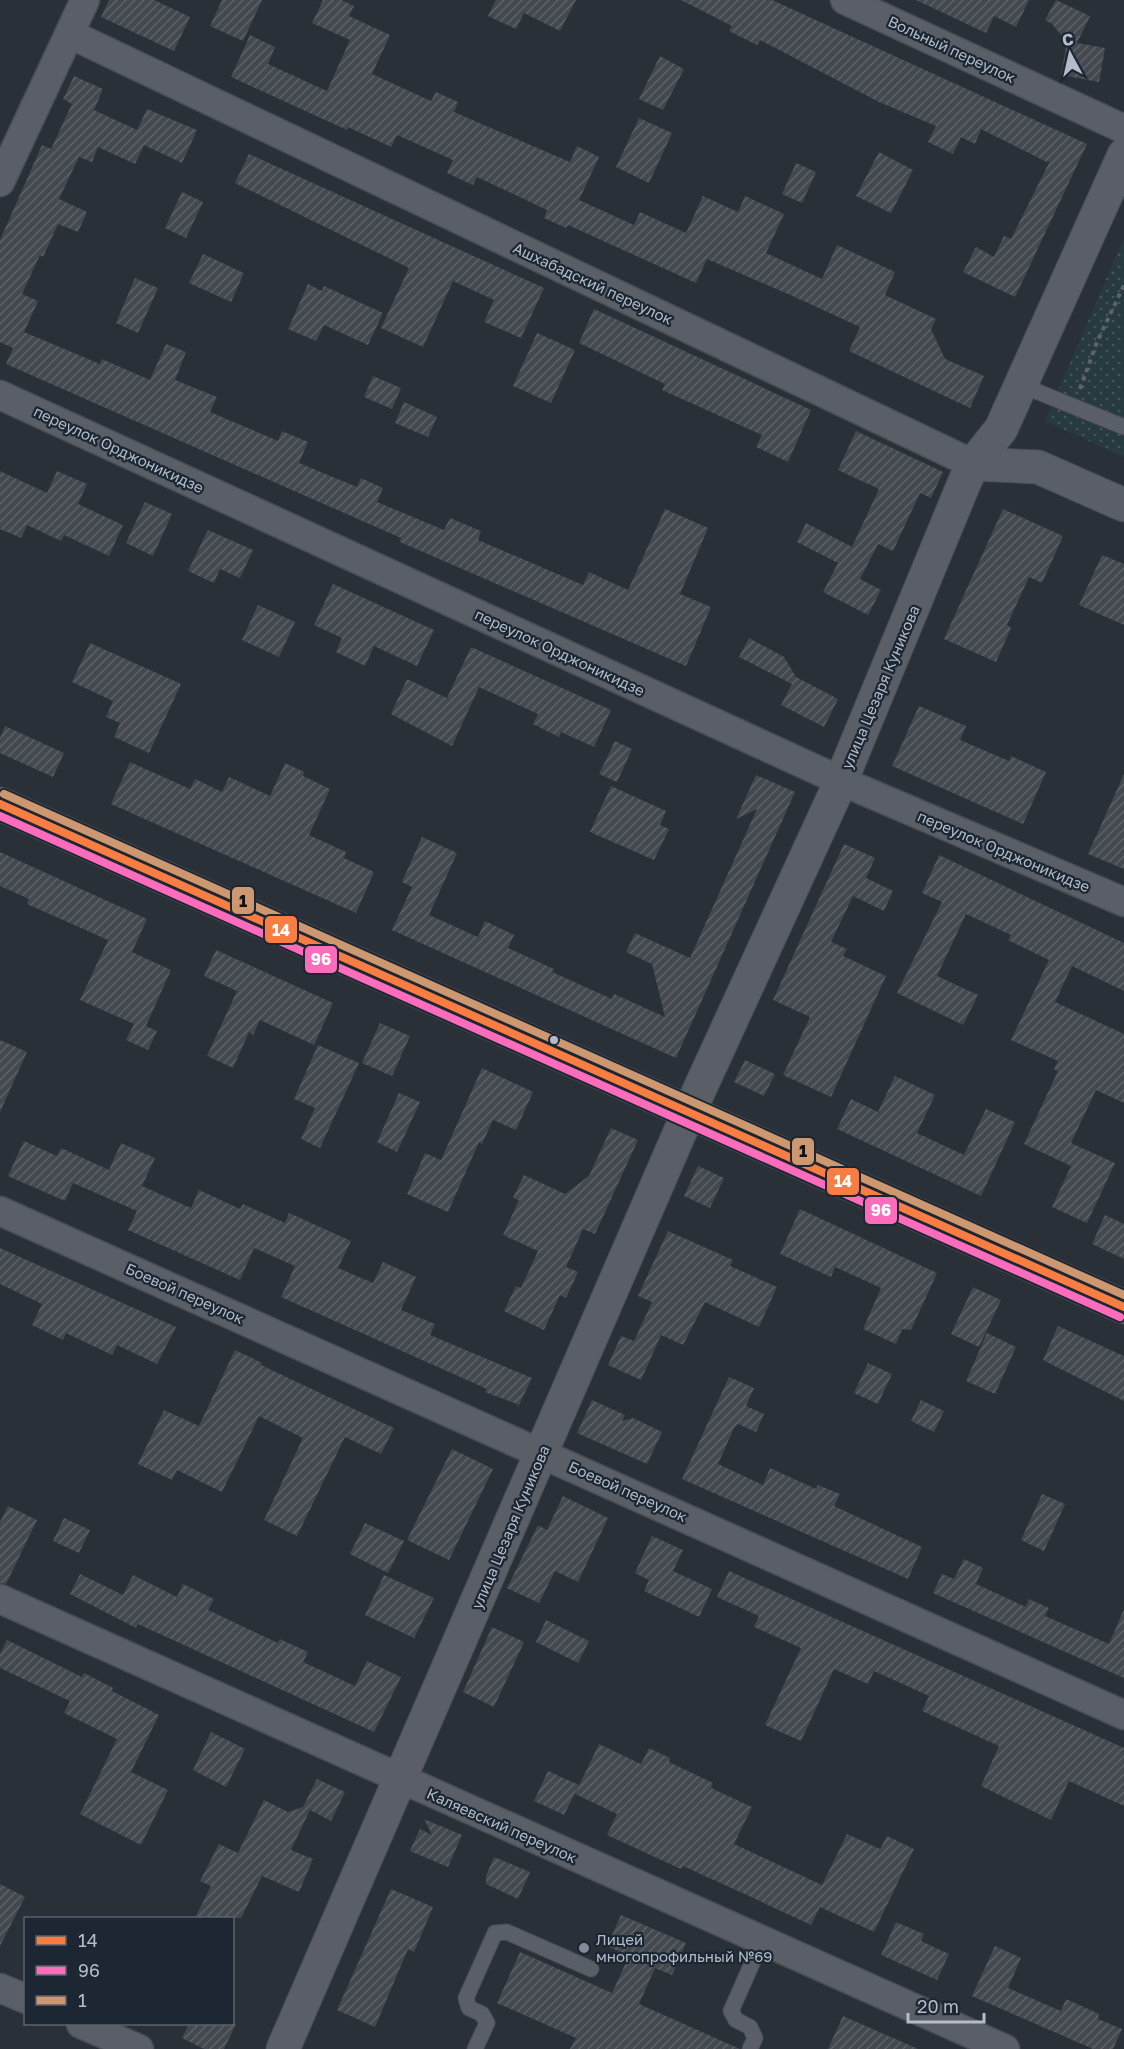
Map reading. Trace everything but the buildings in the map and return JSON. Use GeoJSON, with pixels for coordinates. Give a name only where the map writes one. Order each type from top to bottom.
{"type":"FeatureCollection","features":[{"type":"Feature","properties":{"kind":"main road"},"geometry":{"type":"LineString","coordinates":[[0,804],[1124,1307]]}},
{"type":"Feature","properties":{"kind":"street"},"geometry":{"type":"LineString","coordinates":[[0,182],[85,0]]}},
{"type":"Feature","properties":{"kind":"street","name":"Вольный переулок"},"geometry":{"type":"LineString","coordinates":[[845,0],[1124,129]]}},
{"type":"Feature","properties":{"kind":"street","name":"Ашхабадский переулок"},"geometry":{"type":"LineString","coordinates":[[69,34],[973,464],[1038,467],[1124,505]]}},
{"type":"Feature","properties":{"kind":"street","name":"улица Цезаря Куникова"},"geometry":{"type":"LineString","coordinates":[[283,2049],[689,1111],[841,781],[973,464],[1000,429],[1124,155]]}},
{"type":"Feature","properties":{"kind":"street","name":"переулок Орджоникидзе"},"geometry":{"type":"LineString","coordinates":[[0,395],[841,781],[1124,902]]}},
{"type":"Feature","properties":{"kind":"street","name":"Боевой переулок"},"geometry":{"type":"LineString","coordinates":[[0,1210],[1124,1715]]}},
{"type":"Feature","properties":{"kind":"street","name":"Каляевский переулок"},"geometry":{"type":"LineString","coordinates":[[0,1599],[1005,2049]]}},
{"type":"Feature","properties":{"kind":"street"},"geometry":{"type":"LineString","coordinates":[[0,1988],[24,1998]]}},
{"type":"Feature","properties":{"kind":"street"},"geometry":{"type":"LineString","coordinates":[[83,2025],[139,2049]]}},
{"type":"Feature","properties":{"kind":"lane"},"geometry":{"type":"LineString","coordinates":[[1021,385],[1124,426]]}},
{"type":"Feature","properties":{"kind":"lane"},"geometry":{"type":"LineString","coordinates":[[475,2049],[487,2023],[482,2014],[469,2008],[466,1998],[495,1933],[507,1932],[591,1969]]}},
{"type":"Feature","properties":{"kind":"lane"},"geometry":{"type":"LineString","coordinates":[[750,2049],[755,2038],[750,2027],[736,2020],[731,2011],[762,1941]]}},
{"type":"Feature","properties":{"kind":"path"},"geometry":{"type":"LineString","coordinates":[[1074,406],[1096,342],[1124,285]]}},
{"type":"Feature","properties":{"kind":"green space"},"geometry":{"type":"Polygon","coordinates":[[[1124,238],[1124,457],[1045,421],[1124,238]]]}},
{"type":"Feature","properties":{"kind":"transit line","name":"1"},"geometry":{"type":"LineString","coordinates":[[4,794],[1124,1295]]}},
{"type":"Feature","properties":{"kind":"transit line","name":"14"},"geometry":{"type":"LineString","coordinates":[[0,804],[1124,1307]]}},
{"type":"Feature","properties":{"kind":"transit line","name":"96"},"geometry":{"type":"LineString","coordinates":[[0,816],[1120,1317]]}},
{"type":"Feature","properties":{"kind":"place","name":"Лицей многопрофильный №69"},"geometry":{"type":"Point","coordinates":[584,1948]}}]}
